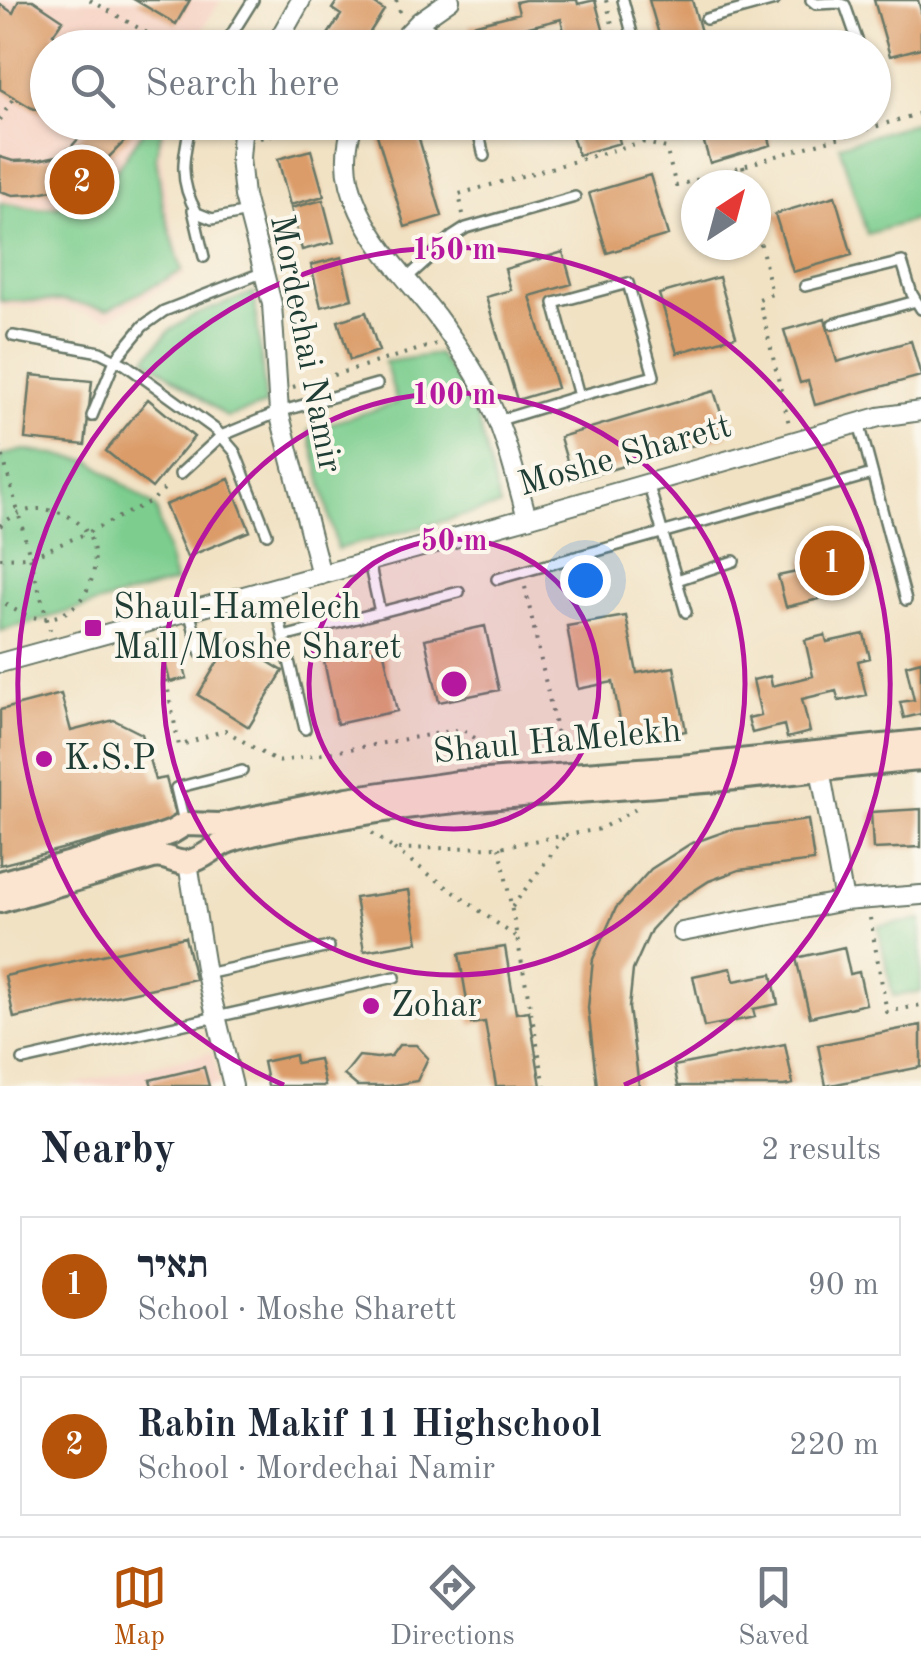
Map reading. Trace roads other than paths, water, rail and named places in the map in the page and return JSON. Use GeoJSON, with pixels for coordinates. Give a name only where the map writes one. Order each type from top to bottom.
{"type":"FeatureCollection","features":[{"type":"Feature","properties":{"kind":"street"},"geometry":{"type":"LineString","coordinates":[[284,30],[301,0]]}},
{"type":"Feature","properties":{"kind":"street"},"geometry":{"type":"LineString","coordinates":[[411,30],[450,0]]}},
{"type":"Feature","properties":{"kind":"street","name":"Mordechai Namir"},"geometry":{"type":"LineString","coordinates":[[241,140],[240,158],[248,212],[272,304],[280,412],[321,575]]}},
{"type":"Feature","properties":{"kind":"street"},"geometry":{"type":"LineString","coordinates":[[350,140],[347,152],[356,202],[367,228],[452,340],[482,388],[497,421],[528,518]]}},
{"type":"Feature","properties":{"kind":"street","name":"Moshe Sharett"},"geometry":{"type":"LineString","coordinates":[[0,662],[859,423],[921,411]]}},
{"type":"Feature","properties":{"kind":"street","name":"Shaul HaMelekh"},"geometry":{"type":"LineString","coordinates":[[0,883],[186,827],[220,825],[348,799],[440,786],[921,742]]}},
{"type":"Feature","properties":{"kind":"street","name":"Shaul HaMelekh"},"geometry":{"type":"LineString","coordinates":[[180,860],[199,859],[242,837],[460,800],[921,759]]}},
{"type":"Feature","properties":{"kind":"street"},"geometry":{"type":"LineString","coordinates":[[820,769],[844,901]]}},
{"type":"Feature","properties":{"kind":"street"},"geometry":{"type":"LineString","coordinates":[[209,851],[214,837],[209,830],[186,827],[165,846],[180,860],[233,1086]]}},
{"type":"Feature","properties":{"kind":"street"},"geometry":{"type":"LineString","coordinates":[[0,900],[153,856],[180,860]]}},
{"type":"Feature","properties":{"kind":"street"},"geometry":{"type":"LineString","coordinates":[[682,932],[844,901],[921,894]]}},
{"type":"Feature","properties":{"kind":"lane"},"geometry":{"type":"LineString","coordinates":[[234,30],[253,0]]}},
{"type":"Feature","properties":{"kind":"lane"},"geometry":{"type":"LineString","coordinates":[[623,0],[631,30]]}},
{"type":"Feature","properties":{"kind":"lane"},"geometry":{"type":"LineString","coordinates":[[706,19],[775,0]]}},
{"type":"Feature","properties":{"kind":"lane"},"geometry":{"type":"LineString","coordinates":[[811,0],[816,4],[845,4],[854,30]]}},
{"type":"Feature","properties":{"kind":"lane"},"geometry":{"type":"LineString","coordinates":[[420,21],[431,30]]}},
{"type":"Feature","properties":{"kind":"lane"},"geometry":{"type":"LineString","coordinates":[[188,140],[184,183],[204,257]]}},
{"type":"Feature","properties":{"kind":"lane"},"geometry":{"type":"LineString","coordinates":[[480,140],[484,156]]}},
{"type":"Feature","properties":{"kind":"lane"},"geometry":{"type":"LineString","coordinates":[[406,278],[466,228],[575,197]]}},
{"type":"Feature","properties":{"kind":"lane"},"geometry":{"type":"LineString","coordinates":[[191,203],[196,213],[212,219],[248,212]]}},
{"type":"Feature","properties":{"kind":"lane"},"geometry":{"type":"LineString","coordinates":[[806,286],[902,262],[918,305],[834,324]]}},
{"type":"Feature","properties":{"kind":"lane"},"geometry":{"type":"LineString","coordinates":[[92,416],[115,360],[143,326],[164,310],[264,272]]}},
{"type":"Feature","properties":{"kind":"lane"},"geometry":{"type":"LineString","coordinates":[[497,421],[654,376],[628,283],[554,303],[579,396]]}},
{"type":"Feature","properties":{"kind":"lane"},"geometry":{"type":"LineString","coordinates":[[13,336],[100,352],[156,387],[220,436],[235,452],[267,534]]}},
{"type":"Feature","properties":{"kind":"lane"},"geometry":{"type":"LineString","coordinates":[[180,474],[220,436],[280,412],[377,384]]}},
{"type":"Feature","properties":{"kind":"lane"},"geometry":{"type":"LineString","coordinates":[[859,423],[906,600]]}},
{"type":"Feature","properties":{"kind":"lane"},"geometry":{"type":"LineString","coordinates":[[498,579],[872,474]]}},
{"type":"Feature","properties":{"kind":"lane"},"geometry":{"type":"LineString","coordinates":[[648,483],[686,612]]}},
{"type":"Feature","properties":{"kind":"lane"},"geometry":{"type":"LineString","coordinates":[[369,562],[380,612]]}},
{"type":"Feature","properties":{"kind":"lane"},"geometry":{"type":"LineString","coordinates":[[677,580],[734,562]]}},
{"type":"Feature","properties":{"kind":"lane"},"geometry":{"type":"LineString","coordinates":[[272,588],[305,729]]}},
{"type":"Feature","properties":{"kind":"lane"},"geometry":{"type":"LineString","coordinates":[[284,637],[459,592]]}},
{"type":"Feature","properties":{"kind":"lane"},"geometry":{"type":"LineString","coordinates":[[189,610],[200,654]]}},
{"type":"Feature","properties":{"kind":"lane"},"geometry":{"type":"LineString","coordinates":[[186,827],[176,788],[242,772]]}},
{"type":"Feature","properties":{"kind":"lane"},"geometry":{"type":"LineString","coordinates":[[206,974],[329,947]]}},
{"type":"Feature","properties":{"kind":"lane"},"geometry":{"type":"LineString","coordinates":[[23,1060],[395,977]]}},
{"type":"Feature","properties":{"kind":"place","name":"Rabin Makif 11 Highschool"},"geometry":{"type":"Point","coordinates":[82,182]}},
{"type":"Feature","properties":{"kind":"place","name":"תאיר"},"geometry":{"type":"Point","coordinates":[832,563]}},
{"type":"Feature","properties":{"kind":"place","name":"Shaul-Hamelech Mall/Moshe Sharet"},"geometry":{"type":"Point","coordinates":[93,628]}},
{"type":"Feature","properties":{"kind":"place","name":"K.S.P"},"geometry":{"type":"Point","coordinates":[44,759]}},
{"type":"Feature","properties":{"kind":"place","name":"Zohar"},"geometry":{"type":"Point","coordinates":[371,1006]}}]}
